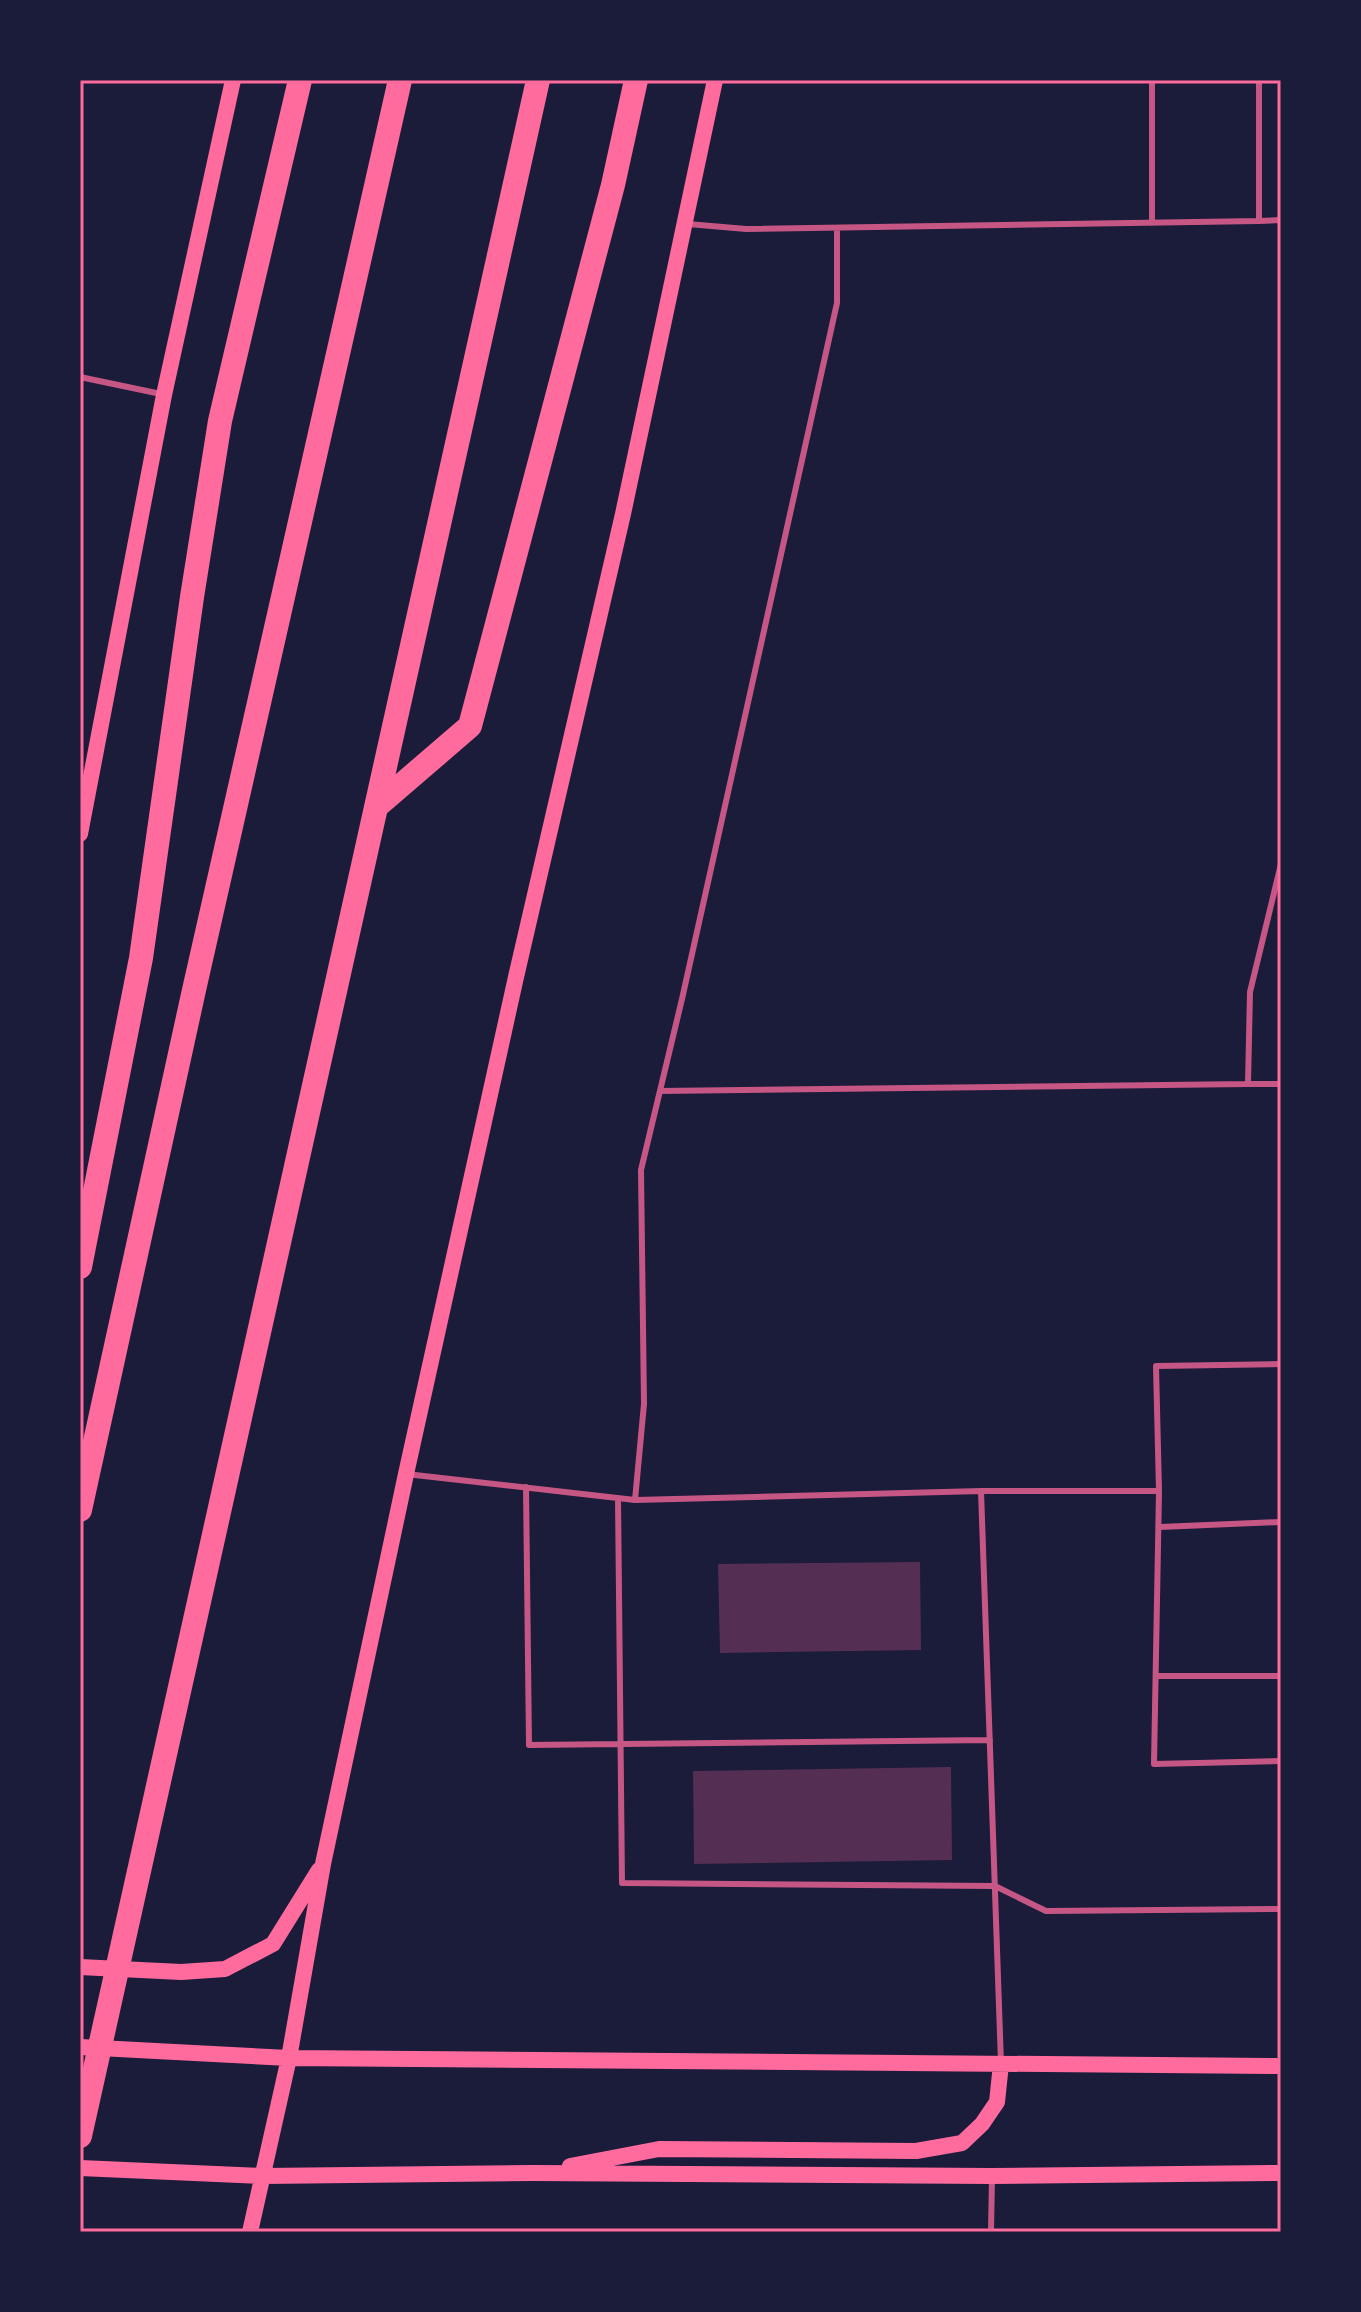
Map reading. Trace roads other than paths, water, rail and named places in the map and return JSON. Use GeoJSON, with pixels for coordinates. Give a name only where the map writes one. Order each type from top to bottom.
{"type":"FeatureCollection","features":[{"type":"Feature","properties":{"kind":"highway"},"geometry":{"type":"LineString","coordinates":[[80,1267],[141,958],[220,421],[300,80]]}},
{"type":"Feature","properties":{"kind":"highway"},"geometry":{"type":"LineString","coordinates":[[80,1510],[400,80]]}},
{"type":"Feature","properties":{"kind":"highway"},"geometry":{"type":"LineString","coordinates":[[80,2136],[538,80]]}},
{"type":"Feature","properties":{"kind":"highway"},"geometry":{"type":"LineString","coordinates":[[376,807],[470,726],[613,185],[636,80]]}},
{"type":"Feature","properties":{"kind":"main road"},"geometry":{"type":"LineString","coordinates":[[80,834],[164,395],[233,80]]}},
{"type":"Feature","properties":{"kind":"main road"},"geometry":{"type":"LineString","coordinates":[[250,2232],[289,2058],[323,1864],[406,1474],[512,993],[623,514],[715,80]]}},
{"type":"Feature","properties":{"kind":"main road"},"geometry":{"type":"LineString","coordinates":[[80,1967],[181,1972],[225,1969],[273,1944],[323,1864]]}},
{"type":"Feature","properties":{"kind":"main road"},"geometry":{"type":"LineString","coordinates":[[80,2047],[289,2058],[1281,2066]]}},
{"type":"Feature","properties":{"kind":"main road"},"geometry":{"type":"LineString","coordinates":[[533,2173],[659,2149],[916,2151],[962,2143],[982,2124],[997,2102],[1001,2064]]}},
{"type":"Feature","properties":{"kind":"main road"},"geometry":{"type":"LineString","coordinates":[[80,2168],[263,2176],[1281,2173]]}},
{"type":"Feature","properties":{"kind":"lane"},"geometry":{"type":"LineString","coordinates":[[1152,80],[1152,223]]}},
{"type":"Feature","properties":{"kind":"lane"},"geometry":{"type":"LineString","coordinates":[[1259,80],[1259,221]]}},
{"type":"Feature","properties":{"kind":"lane"},"geometry":{"type":"LineString","coordinates":[[684,223],[746,229],[1281,220]]}},
{"type":"Feature","properties":{"kind":"lane"},"geometry":{"type":"LineString","coordinates":[[635,1500],[644,1404],[641,1170],[837,303],[837,228]]}},
{"type":"Feature","properties":{"kind":"lane"},"geometry":{"type":"LineString","coordinates":[[80,377],[164,395]]}},
{"type":"Feature","properties":{"kind":"lane"},"geometry":{"type":"LineString","coordinates":[[1248,1084],[1250,992],[1281,864]]}},
{"type":"Feature","properties":{"kind":"lane"},"geometry":{"type":"LineString","coordinates":[[660,1091],[1281,1084]]}},
{"type":"Feature","properties":{"kind":"lane"},"geometry":{"type":"LineString","coordinates":[[1281,1364],[1156,1366],[1160,1527],[1154,1764],[1281,1761]]}},
{"type":"Feature","properties":{"kind":"lane"},"geometry":{"type":"LineString","coordinates":[[406,1474],[635,1500],[981,1491],[1159,1491]]}},
{"type":"Feature","properties":{"kind":"lane"},"geometry":{"type":"LineString","coordinates":[[526,1487],[529,1745],[990,1740]]}},
{"type":"Feature","properties":{"kind":"lane"},"geometry":{"type":"LineString","coordinates":[[981,1491],[1001,2064]]}},
{"type":"Feature","properties":{"kind":"lane"},"geometry":{"type":"LineString","coordinates":[[618,1498],[622,1883],[995,1886],[1046,1911],[1281,1909]]}},
{"type":"Feature","properties":{"kind":"lane"},"geometry":{"type":"LineString","coordinates":[[1160,1527],[1281,1522]]}},
{"type":"Feature","properties":{"kind":"lane"},"geometry":{"type":"LineString","coordinates":[[1156,1676],[1281,1676]]}},
{"type":"Feature","properties":{"kind":"lane"},"geometry":{"type":"LineString","coordinates":[[991,2232],[992,2176]]}}]}
